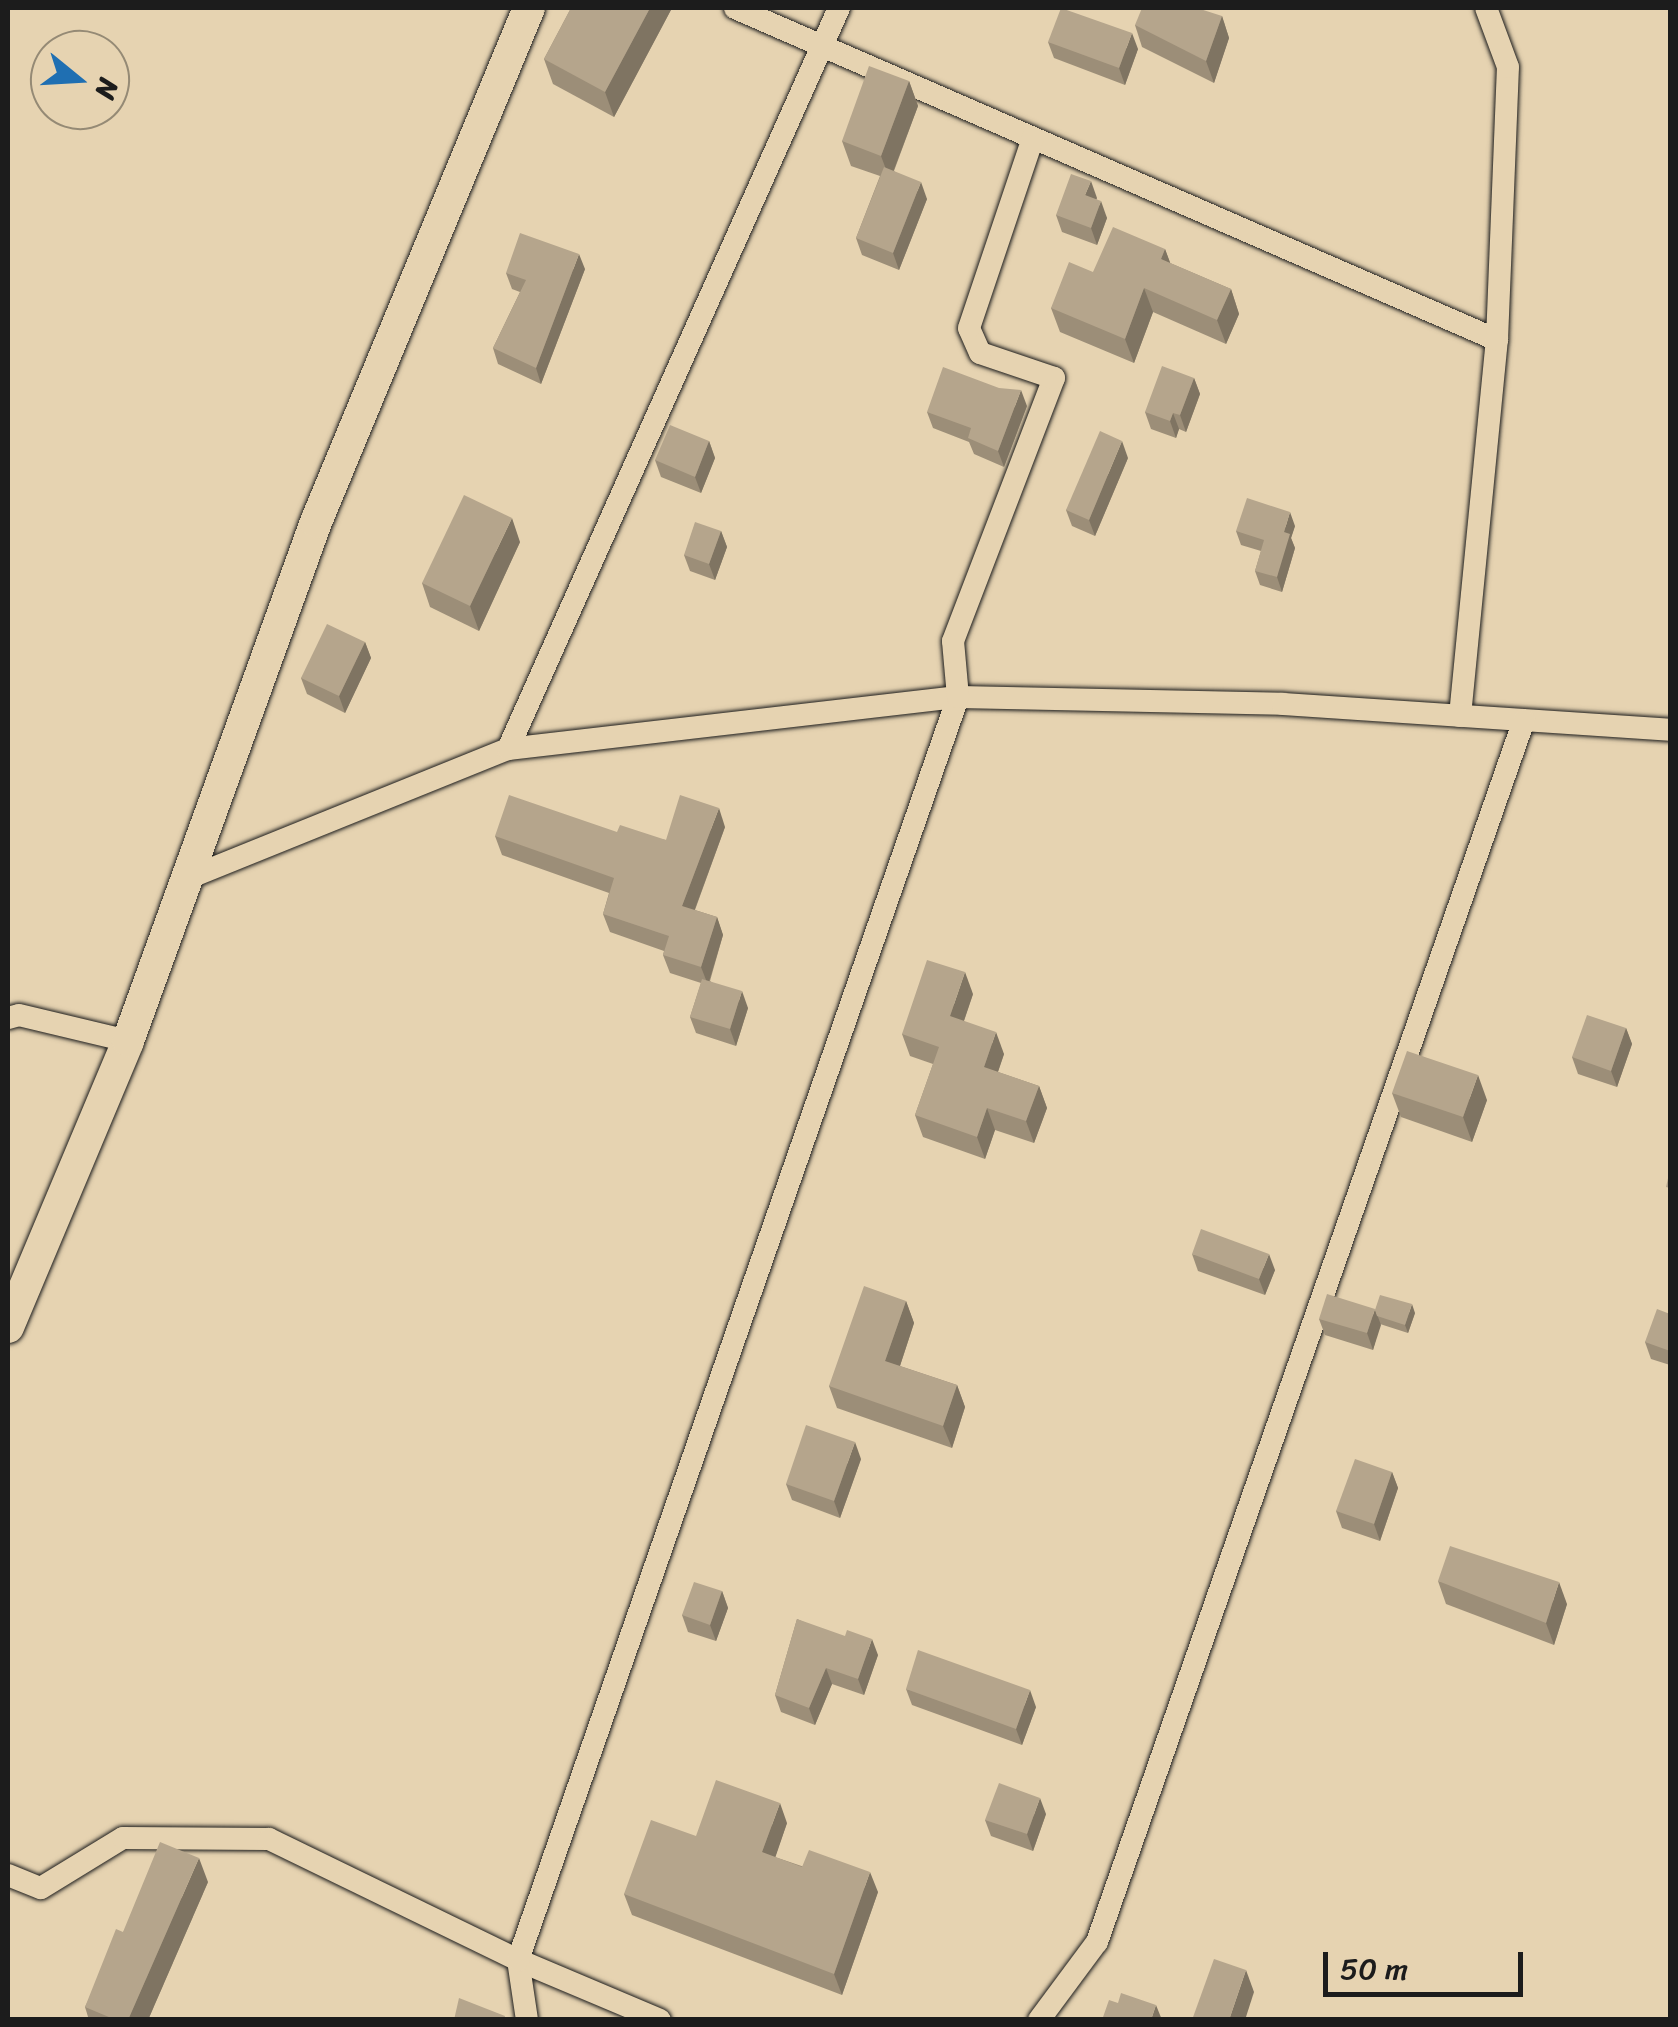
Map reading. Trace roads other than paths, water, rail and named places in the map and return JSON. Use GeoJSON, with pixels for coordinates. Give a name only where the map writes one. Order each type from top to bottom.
{"type":"FeatureCollection","features":[{"type":"Feature","properties":{"kind":"street"},"geometry":{"type":"LineString","coordinates":[[8,1327],[128,1041],[316,522],[529,8]]}},
{"type":"Feature","properties":{"kind":"street"},"geometry":{"type":"LineString","coordinates":[[735,8],[1497,340]]}},
{"type":"Feature","properties":{"kind":"street"},"geometry":{"type":"LineString","coordinates":[[508,749],[839,8]]}},
{"type":"Feature","properties":{"kind":"street"},"geometry":{"type":"LineString","coordinates":[[1460,716],[1497,340],[1508,67],[1486,8]]}},
{"type":"Feature","properties":{"kind":"street"},"geometry":{"type":"LineString","coordinates":[[527,2020],[518,1960],[958,697],[953,641],[1054,378],[980,353],[969,328],[1033,138]]}},
{"type":"Feature","properties":{"kind":"street"},"geometry":{"type":"LineString","coordinates":[[186,879],[508,749],[958,697],[1283,704],[1670,730]]}},
{"type":"Feature","properties":{"kind":"street"},"geometry":{"type":"LineString","coordinates":[[1039,2020],[1097,1942],[1524,720]]}},
{"type":"Feature","properties":{"kind":"street"},"geometry":{"type":"LineString","coordinates":[[8,1018],[19,1015],[128,1041]]}},
{"type":"Feature","properties":{"kind":"street"},"geometry":{"type":"LineString","coordinates":[[8,1875],[42,1888],[123,1838],[269,1839],[518,1960],[660,2020]]}}]}
